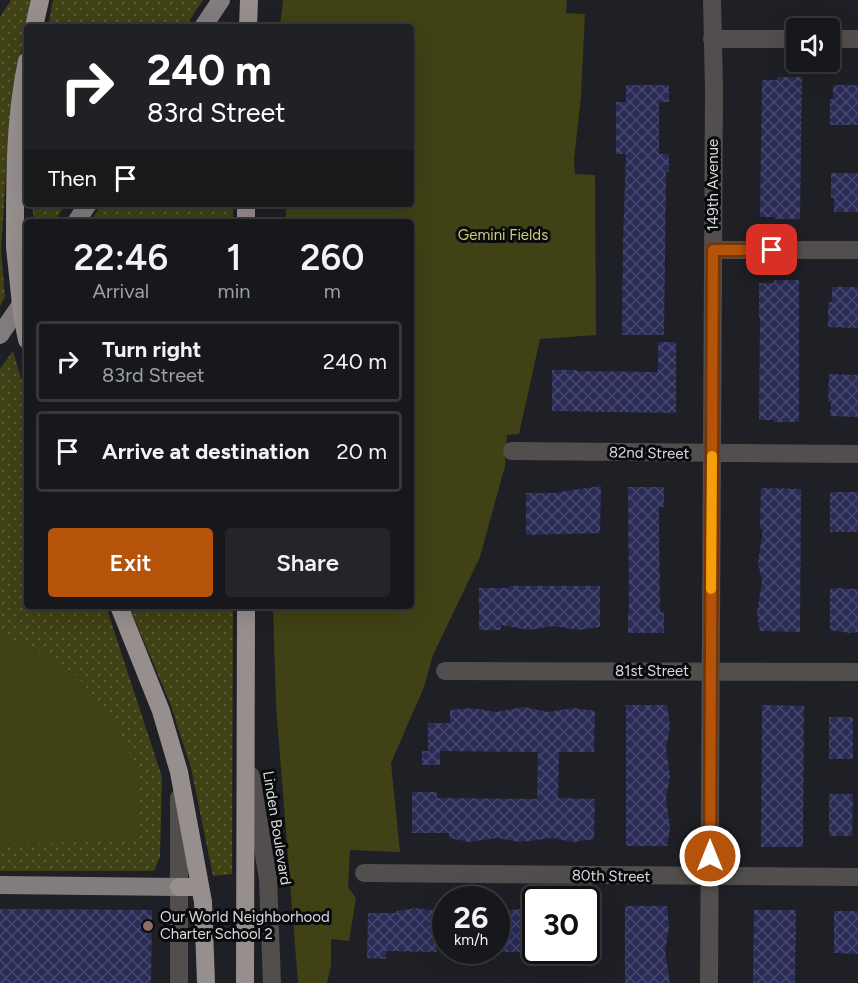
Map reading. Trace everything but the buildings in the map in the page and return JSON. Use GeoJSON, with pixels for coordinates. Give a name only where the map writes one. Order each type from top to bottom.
{"type":"FeatureCollection","features":[{"type":"Feature","properties":{"kind":"highway"},"geometry":{"type":"LineString","coordinates":[[35,24],[40,0]]}},
{"type":"Feature","properties":{"kind":"highway"},"geometry":{"type":"LineString","coordinates":[[248,24],[249,0]]}},
{"type":"Feature","properties":{"kind":"highway"},"geometry":{"type":"LineString","coordinates":[[24,76],[15,158],[15,247],[24,321]]}},
{"type":"Feature","properties":{"kind":"highway"},"geometry":{"type":"LineString","coordinates":[[120,609],[160,711],[179,772],[203,902],[206,983]]}},
{"type":"Feature","properties":{"kind":"highway","name":"Linden Boulevard"},"geometry":{"type":"LineString","coordinates":[[245,983],[246,609]]}},
{"type":"Feature","properties":{"kind":"highway"},"geometry":{"type":"LineString","coordinates":[[179,887],[200,887]]}},
{"type":"Feature","properties":{"kind":"main road"},"geometry":{"type":"LineString","coordinates":[[205,24],[221,0]]}},
{"type":"Feature","properties":{"kind":"main road"},"geometry":{"type":"LineString","coordinates":[[0,335],[24,299]]}},
{"type":"Feature","properties":{"kind":"main road"},"geometry":{"type":"LineString","coordinates":[[0,885],[179,887]]}},
{"type":"Feature","properties":{"kind":"street","name":"149th Avenue"},"geometry":{"type":"LineString","coordinates":[[709,983],[714,88],[712,0]]}},
{"type":"Feature","properties":{"kind":"street"},"geometry":{"type":"LineString","coordinates":[[712,39],[786,39]]}},
{"type":"Feature","properties":{"kind":"street"},"geometry":{"type":"LineString","coordinates":[[840,39],[858,39]]}},
{"type":"Feature","properties":{"kind":"street"},"geometry":{"type":"LineString","coordinates":[[713,250],[858,250]]}},
{"type":"Feature","properties":{"kind":"street","name":"82nd Street"},"geometry":{"type":"LineString","coordinates":[[512,451],[858,454]]}},
{"type":"Feature","properties":{"kind":"street","name":"81st Street"},"geometry":{"type":"LineString","coordinates":[[445,671],[858,672]]}},
{"type":"Feature","properties":{"kind":"street","name":"Linden Boulevard"},"geometry":{"type":"LineString","coordinates":[[246,750],[268,879],[272,983]]}},
{"type":"Feature","properties":{"kind":"street"},"geometry":{"type":"LineString","coordinates":[[179,772],[179,983]]}},
{"type":"Feature","properties":{"kind":"street","name":"80th Street"},"geometry":{"type":"LineString","coordinates":[[364,873],[858,877]]}},
{"type":"Feature","properties":{"kind":"green space"},"geometry":{"type":"Polygon","coordinates":[[[11,0],[33,0],[27,24],[24,24],[24,39],[16,74],[7,157],[1,250],[5,297],[0,306],[0,17],[11,0]]]}},
{"type":"Feature","properties":{"kind":"green space"},"geometry":{"type":"Polygon","coordinates":[[[53,0],[203,0],[187,24],[49,24],[53,0]]]}},
{"type":"Feature","properties":{"kind":"green space","name":"Gemini Fields"},"geometry":{"type":"Polygon","coordinates":[[[283,0],[567,0],[566,13],[585,14],[581,96],[574,160],[575,174],[595,175],[596,335],[540,339],[519,434],[507,435],[505,466],[480,557],[433,655],[424,687],[391,763],[400,852],[350,850],[348,887],[356,898],[349,941],[331,939],[331,966],[327,983],[298,983],[276,705],[273,609],[414,609],[414,219],[286,219],[286,207],[414,207],[414,24],[280,24],[283,0]]]}},
{"type":"Feature","properties":{"kind":"green space"},"geometry":{"type":"Polygon","coordinates":[[[32,207],[64,207],[56,219],[34,219],[32,207]]]}},
{"type":"Feature","properties":{"kind":"green space"},"geometry":{"type":"Polygon","coordinates":[[[100,207],[233,207],[233,219],[92,219],[100,207]]]}},
{"type":"Feature","properties":{"kind":"green space"},"geometry":{"type":"Polygon","coordinates":[[[13,351],[24,388],[24,609],[107,609],[162,777],[160,857],[154,871],[0,871],[0,369],[13,351]]]}},
{"type":"Feature","properties":{"kind":"green space"},"geometry":{"type":"Polygon","coordinates":[[[130,609],[233,609],[232,874],[213,876],[191,768],[170,703],[130,609]]]}},
{"type":"Feature","properties":{"kind":"green space"},"geometry":{"type":"Polygon","coordinates":[[[0,637],[26,642],[77,676],[119,730],[137,770],[137,841],[0,844],[0,637]]]}},
{"type":"Feature","properties":{"kind":"slow traffic"},"geometry":{"type":"LineString","coordinates":[[711,589],[712,456]]}},
{"type":"Feature","properties":{"kind":"place","name":"Our World Neighborhood Charter School 2"},"geometry":{"type":"Point","coordinates":[148,926]}},
{"type":"Feature","properties":{"kind":"route"},"geometry":{"type":"LineString","coordinates":[[710,856],[713,250],[772,250]]}}]}
